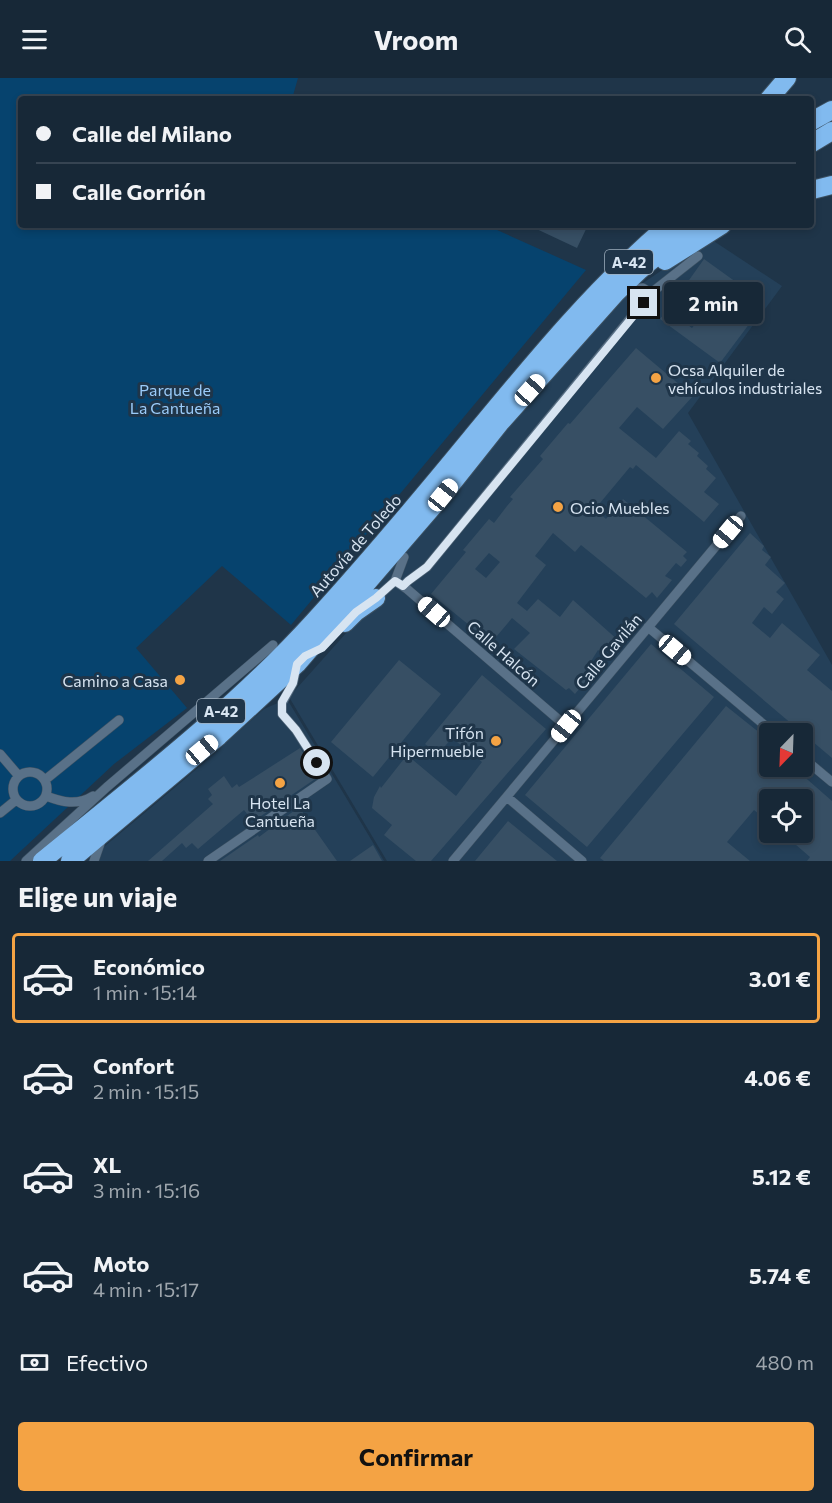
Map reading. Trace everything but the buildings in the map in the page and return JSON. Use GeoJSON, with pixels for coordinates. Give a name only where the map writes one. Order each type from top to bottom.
{"type":"FeatureCollection","features":[{"type":"Feature","properties":{"kind":"highway"},"geometry":{"type":"LineString","coordinates":[[772,96],[787,78]]}},
{"type":"Feature","properties":{"kind":"highway"},"geometry":{"type":"LineString","coordinates":[[814,120],[832,110]]}},
{"type":"Feature","properties":{"kind":"highway"},"geometry":{"type":"LineString","coordinates":[[814,142],[832,131]]}},
{"type":"Feature","properties":{"kind":"highway"},"geometry":{"type":"LineString","coordinates":[[814,189],[832,184]]}},
{"type":"Feature","properties":{"kind":"highway"},"geometry":{"type":"LineString","coordinates":[[590,299],[654,228]]}},
{"type":"Feature","properties":{"kind":"highway","name":"Autovía de Toledo"},"geometry":{"type":"LineString","coordinates":[[42,861],[155,769],[256,681],[313,622],[382,544],[547,345],[590,299],[665,228]]}},
{"type":"Feature","properties":{"kind":"highway","name":"Autovía de Toledo"},"geometry":{"type":"LineString","coordinates":[[70,861],[219,736],[301,660],[443,495],[501,422],[640,270],[690,228]]}},
{"type":"Feature","properties":{"kind":"highway"},"geometry":{"type":"LineString","coordinates":[[623,291],[660,264],[717,228]]}},
{"type":"Feature","properties":{"kind":"highway"},"geometry":{"type":"LineString","coordinates":[[404,557],[443,495]]}},
{"type":"Feature","properties":{"kind":"highway"},"geometry":{"type":"LineString","coordinates":[[273,645],[306,616],[358,560],[382,544]]}},
{"type":"Feature","properties":{"kind":"highway"},"geometry":{"type":"LineString","coordinates":[[301,660],[322,648],[356,612],[376,598]]}},
{"type":"Feature","properties":{"kind":"street"},"geometry":{"type":"LineString","coordinates":[[376,598],[408,581],[427,567],[651,293],[698,256]]}},
{"type":"Feature","properties":{"kind":"street"},"geometry":{"type":"LineString","coordinates":[[623,291],[643,288],[651,293]]}},
{"type":"Feature","properties":{"kind":"street","name":"Calle Gavilán"},"geometry":{"type":"LineString","coordinates":[[453,861],[741,516]]}},
{"type":"Feature","properties":{"kind":"street"},"geometry":{"type":"LineString","coordinates":[[399,584],[404,557]]}},
{"type":"Feature","properties":{"kind":"street","name":"Calle Halcón"},"geometry":{"type":"LineString","coordinates":[[399,584],[566,726]]}},
{"type":"Feature","properties":{"kind":"street"},"geometry":{"type":"LineString","coordinates":[[648,627],[762,723]]}},
{"type":"Feature","properties":{"kind":"street"},"geometry":{"type":"LineString","coordinates":[[27,861],[107,787],[273,645]]}},
{"type":"Feature","properties":{"kind":"street"},"geometry":{"type":"LineString","coordinates":[[208,861],[327,779],[296,730],[282,714],[282,702],[293,683],[301,660]]}},
{"type":"Feature","properties":{"kind":"street"},"geometry":{"type":"LineString","coordinates":[[45,780],[119,720]]}},
{"type":"Feature","properties":{"kind":"street"},"geometry":{"type":"LineString","coordinates":[[0,754],[18,775]]}},
{"type":"Feature","properties":{"kind":"street"},"geometry":{"type":"LineString","coordinates":[[813,766],[832,782]]}},
{"type":"Feature","properties":{"kind":"street"},"geometry":{"type":"LineString","coordinates":[[24,772],[36,772],[45,780],[46,796],[40,803],[32,806],[23,805],[16,800],[12,792],[13,783],[18,775],[24,772]]}},
{"type":"Feature","properties":{"kind":"street"},"geometry":{"type":"LineString","coordinates":[[46,796],[62,802],[74,803],[86,800],[107,787]]}},
{"type":"Feature","properties":{"kind":"street"},"geometry":{"type":"LineString","coordinates":[[507,797],[582,861]]}},
{"type":"Feature","properties":{"kind":"street"},"geometry":{"type":"LineString","coordinates":[[0,813],[16,800]]}},
{"type":"Feature","properties":{"kind":"street"},"geometry":{"type":"LineString","coordinates":[[94,861],[104,834]]}},
{"type":"Feature","properties":{"kind":"shaded area"},"geometry":{"type":"Polygon","coordinates":[[[709,238],[782,286],[688,413],[832,665],[832,861],[387,861],[289,697],[356,622],[396,558],[611,305],[709,238]]]}},
{"type":"Feature","properties":{"kind":"shaded area"},"geometry":{"type":"Polygon","coordinates":[[[287,699],[384,861],[87,861],[264,709],[287,699]]]}},
{"type":"Feature","properties":{"kind":"green space","name":"Parque de La Cantueña"},"geometry":{"type":"Polygon","coordinates":[[[0,78],[298,78],[293,96],[18,96],[18,228],[493,228],[586,270],[291,625],[222,566],[136,648],[187,708],[114,764],[10,861],[0,861],[0,78]]]}},
{"type":"Feature","properties":{"kind":"place","name":"Ocsa Alquiler de vehículos industriales"},"geometry":{"type":"Point","coordinates":[656,378]}},
{"type":"Feature","properties":{"kind":"place","name":"Ocio Muebles"},"geometry":{"type":"Point","coordinates":[558,507]}},
{"type":"Feature","properties":{"kind":"place","name":"Camino a Casa"},"geometry":{"type":"Point","coordinates":[180,680]}},
{"type":"Feature","properties":{"kind":"place","name":"Tifón Hipermueble"},"geometry":{"type":"Point","coordinates":[496,741]}},
{"type":"Feature","properties":{"kind":"place","name":"Hotel La Cantueña"},"geometry":{"type":"Point","coordinates":[280,783]}},
{"type":"Feature","properties":{"kind":"route"},"geometry":{"type":"LineString","coordinates":[[317,763],[296,730],[282,714],[282,702],[293,683],[297,664],[305,656],[322,648],[356,612],[395,581],[403,586],[427,567],[644,303]]}}]}
